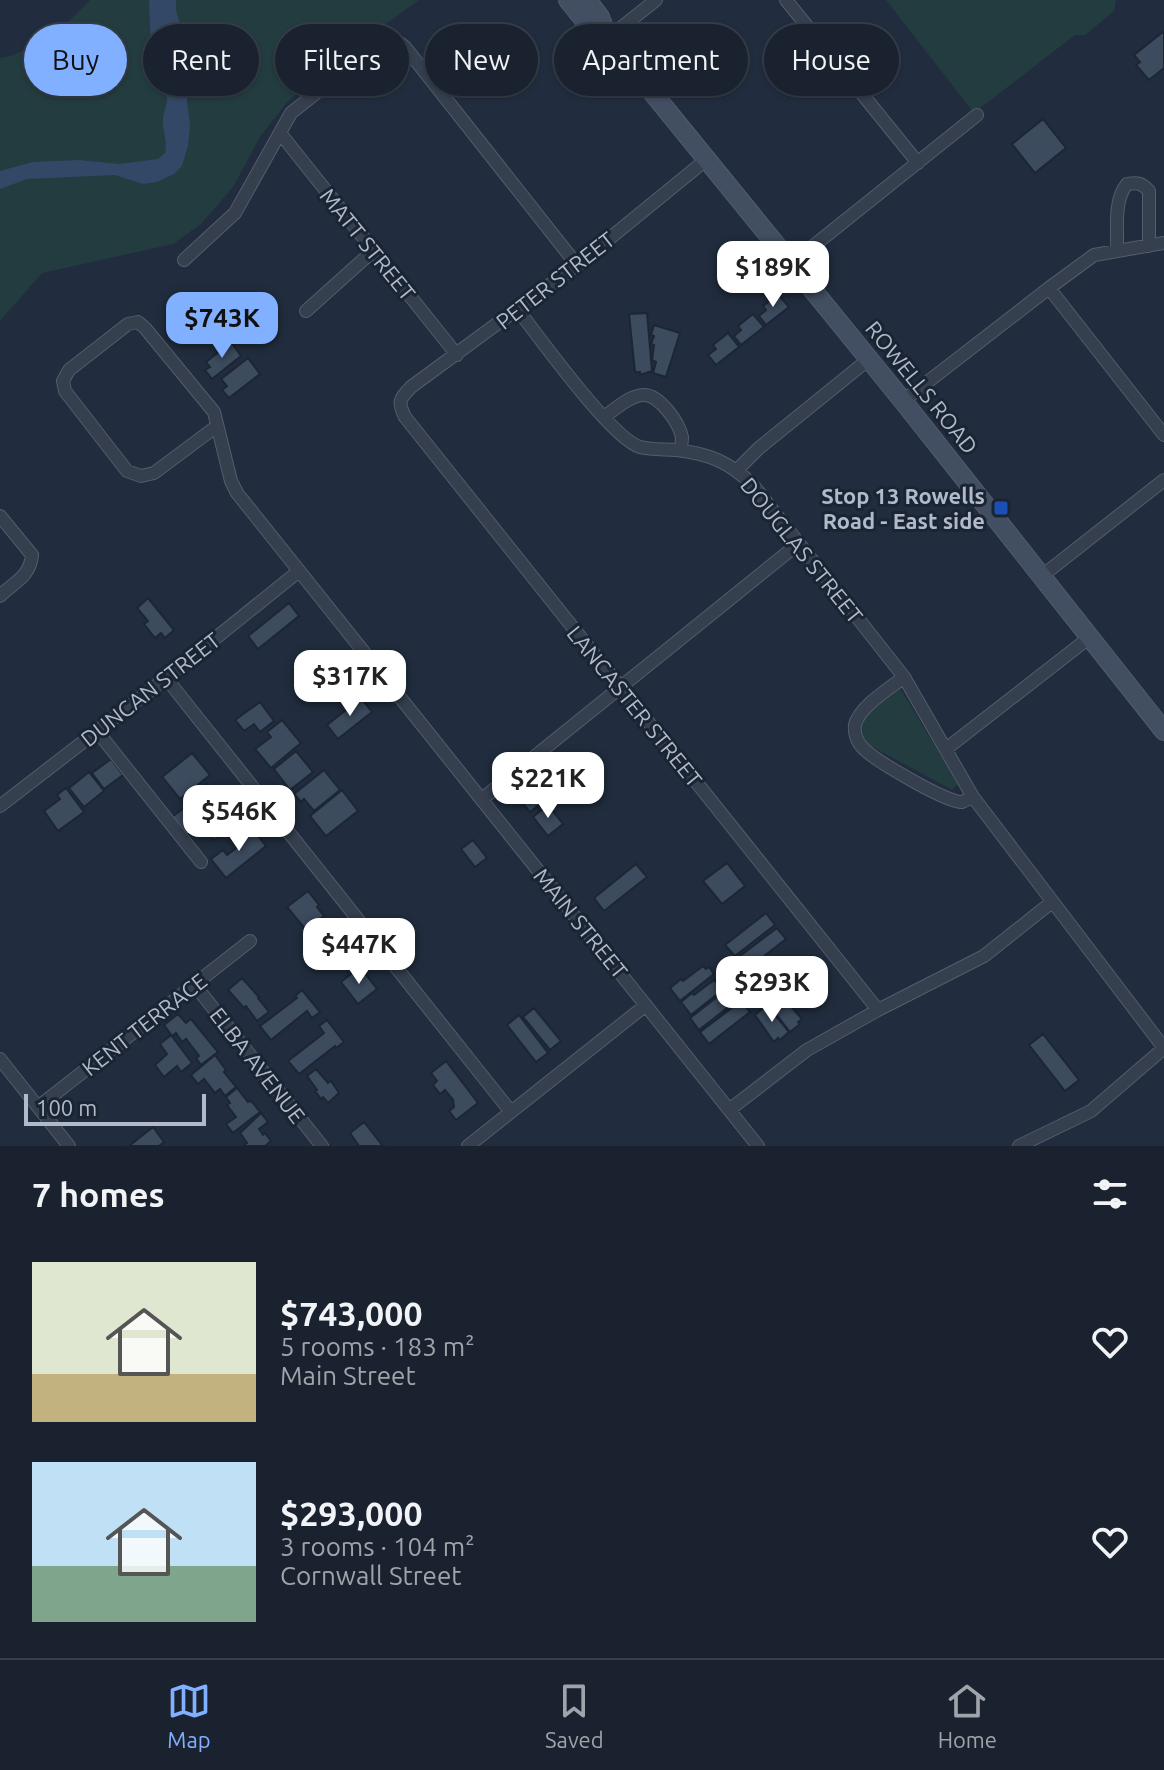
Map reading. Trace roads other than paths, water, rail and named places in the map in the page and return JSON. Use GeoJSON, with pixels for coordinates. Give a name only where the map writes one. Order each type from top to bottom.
{"type":"FeatureCollection","features":[{"type":"Feature","properties":{"kind":"main road","name":"ROWELLS ROAD"},"geometry":{"type":"LineString","coordinates":[[568,0],[587,24]]}},
{"type":"Feature","properties":{"kind":"main road","name":"ROWELLS ROAD"},"geometry":{"type":"LineString","coordinates":[[587,0],[603,24]]}},
{"type":"Feature","properties":{"kind":"main road","name":"ROWELLS ROAD"},"geometry":{"type":"LineString","coordinates":[[655,96],[903,401],[1164,731]]}},
{"type":"Feature","properties":{"kind":"street"},"geometry":{"type":"LineString","coordinates":[[626,24],[656,0]]}},
{"type":"Feature","properties":{"kind":"street"},"geometry":{"type":"LineString","coordinates":[[786,0],[918,163]]}},
{"type":"Feature","properties":{"kind":"street"},"geometry":{"type":"LineString","coordinates":[[184,260],[235,213],[291,113],[378,44],[389,39],[398,40],[405,47],[577,265]]}},
{"type":"Feature","properties":{"kind":"street"},"geometry":{"type":"LineString","coordinates":[[792,263],[977,115]]}},
{"type":"Feature","properties":{"kind":"street","name":"MATT STREET"},"geometry":{"type":"LineString","coordinates":[[280,133],[457,355]]}},
{"type":"Feature","properties":{"kind":"street","name":"PETER STREET"},"geometry":{"type":"LineString","coordinates":[[401,398],[411,387],[577,265],[707,159]]}},
{"type":"Feature","properties":{"kind":"street"},"geometry":{"type":"LineString","coordinates":[[1117,250],[1120,192],[1127,184],[1136,182],[1149,191],[1149,246]]}},
{"type":"Feature","properties":{"kind":"street"},"geometry":{"type":"LineString","coordinates":[[903,401],[1094,255],[1164,243]]}},
{"type":"Feature","properties":{"kind":"street"},"geometry":{"type":"LineString","coordinates":[[306,311],[374,250]]}},
{"type":"Feature","properties":{"kind":"street"},"geometry":{"type":"LineString","coordinates":[[1049,288],[1164,435]]}},
{"type":"Feature","properties":{"kind":"street","name":"DOUGLAS STREET"},"geometry":{"type":"LineString","coordinates":[[518,310],[625,439],[640,446],[681,450],[725,462],[753,485],[904,677],[973,797],[1164,1048]]}},
{"type":"Feature","properties":{"kind":"street","name":"MAIN STREET"},"geometry":{"type":"LineString","coordinates":[[217,426],[154,473],[141,476],[127,471],[65,391],[63,381],[69,370],[128,324],[138,322],[145,328],[214,412],[235,490],[758,1146]]}},
{"type":"Feature","properties":{"kind":"street"},"geometry":{"type":"LineString","coordinates":[[737,470],[759,448],[869,359]]}},
{"type":"Feature","properties":{"kind":"street"},"geometry":{"type":"LineString","coordinates":[[604,417],[629,400],[643,395],[655,398],[666,408],[678,428],[682,437],[681,450]]}},
{"type":"Feature","properties":{"kind":"street","name":"LANCASTER STREET"},"geometry":{"type":"LineString","coordinates":[[401,398],[400,407],[405,417],[878,1010]]}},
{"type":"Feature","properties":{"kind":"street"},"geometry":{"type":"LineString","coordinates":[[1042,576],[1164,480]]}},
{"type":"Feature","properties":{"kind":"street"},"geometry":{"type":"LineString","coordinates":[[0,516],[32,555],[31,565],[24,577],[0,596]]}},
{"type":"Feature","properties":{"kind":"street"},"geometry":{"type":"LineString","coordinates":[[482,799],[798,544]]}},
{"type":"Feature","properties":{"kind":"street","name":"DUNCAN STREET"},"geometry":{"type":"LineString","coordinates":[[0,806],[299,571]]}},
{"type":"Feature","properties":{"kind":"street"},"geometry":{"type":"LineString","coordinates":[[946,749],[1090,637]]}},
{"type":"Feature","properties":{"kind":"street"},"geometry":{"type":"LineString","coordinates":[[904,677],[860,712],[855,727],[857,742],[865,751],[908,778],[950,799],[962,802],[973,797]]}},
{"type":"Feature","properties":{"kind":"street"},"geometry":{"type":"LineString","coordinates":[[166,678],[511,1112]]}},
{"type":"Feature","properties":{"kind":"street"},"geometry":{"type":"LineString","coordinates":[[97,731],[201,862]]}},
{"type":"Feature","properties":{"kind":"street"},"geometry":{"type":"LineString","coordinates":[[729,1110],[807,1050],[984,956],[1052,902]]}},
{"type":"Feature","properties":{"kind":"street","name":"KENT TERRACE"},"geometry":{"type":"LineString","coordinates":[[38,1107],[250,941]]}},
{"type":"Feature","properties":{"kind":"street","name":"ELBA AVENUE"},"geometry":{"type":"LineString","coordinates":[[194,984],[322,1146]]}},
{"type":"Feature","properties":{"kind":"street"},"geometry":{"type":"LineString","coordinates":[[468,1146],[646,1005]]}},
{"type":"Feature","properties":{"kind":"street"},"geometry":{"type":"LineString","coordinates":[[1019,1146],[1091,1111],[1164,1048]]}},
{"type":"Feature","properties":{"kind":"street"},"geometry":{"type":"LineString","coordinates":[[0,1059],[69,1146]]}},
{"type":"Feature","properties":{"kind":"water"},"geometry":{"type":"Polygon","coordinates":[[[149,0],[176,0],[180,24],[150,24],[149,0]]]}},
{"type":"Feature","properties":{"kind":"water"},"geometry":{"type":"Polygon","coordinates":[[[186,96],[190,125],[182,166],[174,174],[143,184],[115,175],[27,179],[0,189],[0,171],[33,162],[79,160],[119,164],[158,159],[165,153],[163,118],[167,98],[186,96]]]}},
{"type":"Feature","properties":{"kind":"place","name":"Stop 13 Rowells Road - East side"},"geometry":{"type":"Point","coordinates":[1001,508]}}]}
